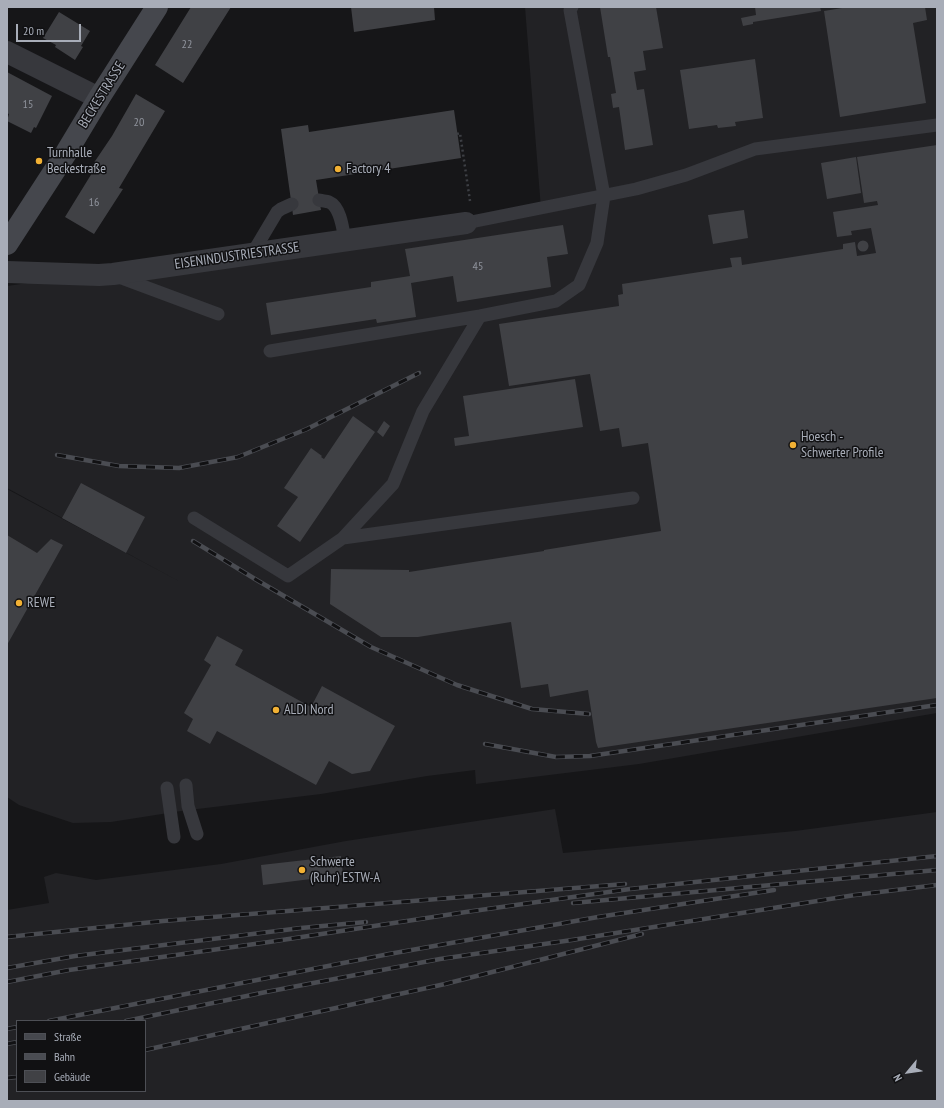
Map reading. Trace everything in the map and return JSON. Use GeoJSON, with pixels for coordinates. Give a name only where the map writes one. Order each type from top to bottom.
{"type":"FeatureCollection","features":[{"type":"Feature","properties":{"kind":"main road","name":"BECKESTRASSE"},"geometry":{"type":"LineString","coordinates":[[7,244],[158,7]]}},
{"type":"Feature","properties":{"kind":"street"},"geometry":{"type":"LineString","coordinates":[[7,52],[99,98]]}},
{"type":"Feature","properties":{"kind":"street","name":"EISENINDUSTRIESTRASSE"},"geometry":{"type":"LineString","coordinates":[[7,272],[99,275],[113,274],[470,222]]}},
{"type":"Feature","properties":{"kind":"lane"},"geometry":{"type":"LineString","coordinates":[[270,351],[480,316],[556,301],[579,285],[597,243],[604,196],[570,8]]}},
{"type":"Feature","properties":{"kind":"lane"},"geometry":{"type":"LineString","coordinates":[[470,222],[636,189],[686,174],[755,149],[937,124]]}},
{"type":"Feature","properties":{"kind":"lane"},"geometry":{"type":"LineString","coordinates":[[319,200],[329,202],[334,205],[340,216],[345,241]]}},
{"type":"Feature","properties":{"kind":"lane"},"geometry":{"type":"LineString","coordinates":[[252,254],[277,212],[292,204]]}},
{"type":"Feature","properties":{"kind":"lane"},"geometry":{"type":"LineString","coordinates":[[113,274],[218,314]]}},
{"type":"Feature","properties":{"kind":"lane"},"geometry":{"type":"LineString","coordinates":[[194,518],[288,576],[343,538],[393,484],[423,411],[480,316]]}},
{"type":"Feature","properties":{"kind":"lane"},"geometry":{"type":"LineString","coordinates":[[343,538],[633,498]]}},
{"type":"Feature","properties":{"kind":"lane"},"geometry":{"type":"LineString","coordinates":[[186,785],[188,806],[197,834]]}},
{"type":"Feature","properties":{"kind":"lane"},"geometry":{"type":"LineString","coordinates":[[167,788],[174,837]]}},
{"type":"Feature","properties":{"kind":"path"},"geometry":{"type":"LineString","coordinates":[[457,134],[460,133],[470,222]]}},
{"type":"Feature","properties":{"kind":"shaded area"},"geometry":{"type":"Polygon","coordinates":[[[525,7],[937,7],[937,713],[639,764],[476,784],[475,770],[427,776],[321,794],[181,811],[111,822],[73,823],[19,805],[7,797],[7,489],[184,584],[7,488],[7,286],[541,209],[525,7]]]}},
{"type":"Feature","properties":{"kind":"shaded area"},"geometry":{"type":"Polygon","coordinates":[[[555,809],[563,853],[795,831],[937,812],[937,1101],[7,1101],[7,910],[49,903],[44,877],[56,873],[96,880],[221,864],[346,841],[555,809]]]}},
{"type":"Feature","properties":{"kind":"building"},"geometry":{"type":"Polygon","coordinates":[[[191,7],[231,7],[183,83],[155,65],[191,7]]]}},
{"type":"Feature","properties":{"kind":"building"},"geometry":{"type":"Polygon","coordinates":[[[351,7],[434,7],[435,20],[354,32],[351,7]]]}},
{"type":"Feature","properties":{"kind":"building"},"geometry":{"type":"Polygon","coordinates":[[[600,7],[656,7],[663,48],[643,51],[646,70],[634,72],[637,90],[644,89],[653,145],[625,150],[619,107],[613,108],[611,94],[616,93],[610,57],[608,57],[600,7]]]}},
{"type":"Feature","properties":{"kind":"building"},"geometry":{"type":"Polygon","coordinates":[[[755,7],[820,7],[821,11],[753,22],[753,24],[743,26],[741,18],[756,15],[755,7]]]}},
{"type":"Feature","properties":{"kind":"building"},"geometry":{"type":"Polygon","coordinates":[[[848,7],[925,7],[927,20],[913,23],[926,103],[840,117],[824,11],[848,7]]]}},
{"type":"Feature","properties":{"kind":"building"},"geometry":{"type":"Polygon","coordinates":[[[59,12],[90,31],[75,60],[55,47],[56,45],[43,38],[59,12]]]}},
{"type":"Feature","properties":{"kind":"building"},"geometry":{"type":"Polygon","coordinates":[[[755,59],[763,118],[735,122],[736,126],[718,128],[717,125],[689,129],[680,70],[755,59]]]}},
{"type":"Feature","properties":{"kind":"building"},"geometry":{"type":"Polygon","coordinates":[[[7,72],[52,96],[36,128],[34,127],[31,133],[7,121],[9,114],[7,113],[7,72]]]}},
{"type":"Feature","properties":{"kind":"building"},"geometry":{"type":"Polygon","coordinates":[[[136,94],[165,111],[119,188],[123,189],[94,234],[65,217],[92,173],[89,170],[112,136],[136,94]]]}},
{"type":"Feature","properties":{"kind":"building","name":"Factory 4"},"geometry":{"type":"Polygon","coordinates":[[[454,110],[461,158],[316,180],[321,210],[293,215],[281,129],[308,125],[309,132],[454,110]]]}},
{"type":"Feature","properties":{"kind":"building","name":"Hoesch - Schwerter Profile"},"geometry":{"type":"Polygon","coordinates":[[[937,145],[937,698],[598,748],[588,690],[550,697],[548,684],[521,688],[511,622],[418,637],[381,637],[330,604],[331,569],[409,570],[409,572],[661,531],[648,443],[622,447],[619,428],[600,431],[590,374],[509,386],[499,324],[619,306],[618,295],[623,294],[622,284],[732,267],[730,258],[741,257],[742,265],[843,249],[843,244],[855,242],[857,256],[876,253],[871,228],[851,231],[852,235],[837,237],[833,212],[878,205],[877,201],[864,203],[857,157],[937,145]]]}},
{"type":"Feature","properties":{"kind":"building"},"geometry":{"type":"Polygon","coordinates":[[[856,157],[861,193],[827,199],[821,163],[856,157]]]}},
{"type":"Feature","properties":{"kind":"building"},"geometry":{"type":"Polygon","coordinates":[[[744,210],[748,238],[713,244],[708,215],[744,210]]]}},
{"type":"Feature","properties":{"kind":"building"},"geometry":{"type":"Polygon","coordinates":[[[563,225],[568,254],[547,257],[551,287],[457,302],[453,276],[411,283],[416,317],[377,323],[376,319],[271,335],[266,303],[371,287],[371,282],[410,276],[405,249],[563,225]]]}},
{"type":"Feature","properties":{"kind":"building"},"geometry":{"type":"Polygon","coordinates":[[[863,240],[867,242],[869,246],[867,250],[863,252],[859,250],[857,246],[859,242],[863,240]]]}},
{"type":"Feature","properties":{"kind":"building"},"geometry":{"type":"Polygon","coordinates":[[[575,379],[583,427],[455,446],[454,438],[469,436],[463,396],[575,379]]]}},
{"type":"Feature","properties":{"kind":"building"},"geometry":{"type":"Polygon","coordinates":[[[353,416],[375,432],[300,542],[277,526],[298,497],[284,488],[311,448],[324,459],[353,416]]]}},
{"type":"Feature","properties":{"kind":"building"},"geometry":{"type":"Polygon","coordinates":[[[384,421],[390,426],[383,437],[377,432],[384,421]]]}},
{"type":"Feature","properties":{"kind":"building"},"geometry":{"type":"Polygon","coordinates":[[[81,483],[145,517],[126,553],[62,518],[81,483]]]}},
{"type":"Feature","properties":{"kind":"building","name":"REWE"},"geometry":{"type":"Polygon","coordinates":[[[7,535],[37,553],[51,539],[63,545],[7,645],[7,535]]]}},
{"type":"Feature","properties":{"kind":"building","name":"ALDI Nord"},"geometry":{"type":"Polygon","coordinates":[[[217,636],[243,650],[235,665],[311,707],[322,686],[395,726],[370,771],[352,774],[329,761],[316,785],[217,731],[210,744],[187,731],[193,719],[184,713],[211,665],[204,660],[217,636]]]}},
{"type":"Feature","properties":{"kind":"building","name":"Schwerte (Ruhr) ESTW-A"},"geometry":{"type":"Polygon","coordinates":[[[341,856],[343,875],[263,885],[261,865],[341,856]]]}},
{"type":"Feature","properties":{"kind":"railway"},"geometry":{"type":"LineString","coordinates":[[57,455],[119,466],[179,468],[238,457],[307,429],[419,373]]}},
{"type":"Feature","properties":{"kind":"railway"},"geometry":{"type":"LineString","coordinates":[[193,541],[371,647],[457,685],[532,709],[589,714]]}},
{"type":"Feature","properties":{"kind":"railway"},"geometry":{"type":"LineString","coordinates":[[485,744],[556,757],[590,756],[937,705]]}},
{"type":"Feature","properties":{"kind":"railway"},"geometry":{"type":"LineString","coordinates":[[7,982],[69,970],[630,889],[937,856]]}},
{"type":"Feature","properties":{"kind":"railway"},"geometry":{"type":"LineString","coordinates":[[573,903],[937,870]]}},
{"type":"Feature","properties":{"kind":"railway"},"geometry":{"type":"LineString","coordinates":[[7,937],[163,921],[625,884]]}},
{"type":"Feature","properties":{"kind":"railway"},"geometry":{"type":"LineString","coordinates":[[131,1020],[266,992],[440,959],[572,940],[855,895],[937,885]]}},
{"type":"Feature","properties":{"kind":"railway"},"geometry":{"type":"LineString","coordinates":[[54,1020],[389,954],[598,917],[774,890]]}},
{"type":"Feature","properties":{"kind":"railway"},"geometry":{"type":"LineString","coordinates":[[7,968],[75,956],[301,928],[366,922]]}},
{"type":"Feature","properties":{"kind":"railway"},"geometry":{"type":"LineString","coordinates":[[146,1050],[445,984],[642,934]]}},
{"type":"Feature","properties":{"kind":"railway"},"geometry":{"type":"LineString","coordinates":[[7,1029],[16,1027]]}},
{"type":"Feature","properties":{"kind":"railway"},"geometry":{"type":"LineString","coordinates":[[7,1044],[16,1042]]}},
{"type":"Feature","properties":{"kind":"railway"},"geometry":{"type":"LineString","coordinates":[[7,1078],[16,1077]]}},
{"type":"Feature","properties":{"kind":"place","name":"Turnhalle Beckestraße"},"geometry":{"type":"Point","coordinates":[39,161]}},
{"type":"Feature","properties":{"kind":"place","name":"Factory 4"},"geometry":{"type":"Point","coordinates":[338,169]}},
{"type":"Feature","properties":{"kind":"place","name":"Hoesch - Schwerter Profile"},"geometry":{"type":"Point","coordinates":[793,445]}},
{"type":"Feature","properties":{"kind":"place","name":"REWE"},"geometry":{"type":"Point","coordinates":[19,603]}},
{"type":"Feature","properties":{"kind":"place","name":"ALDI Nord"},"geometry":{"type":"Point","coordinates":[276,710]}},
{"type":"Feature","properties":{"kind":"place","name":"Schwerte (Ruhr) ESTW-A"},"geometry":{"type":"Point","coordinates":[302,870]}}]}
